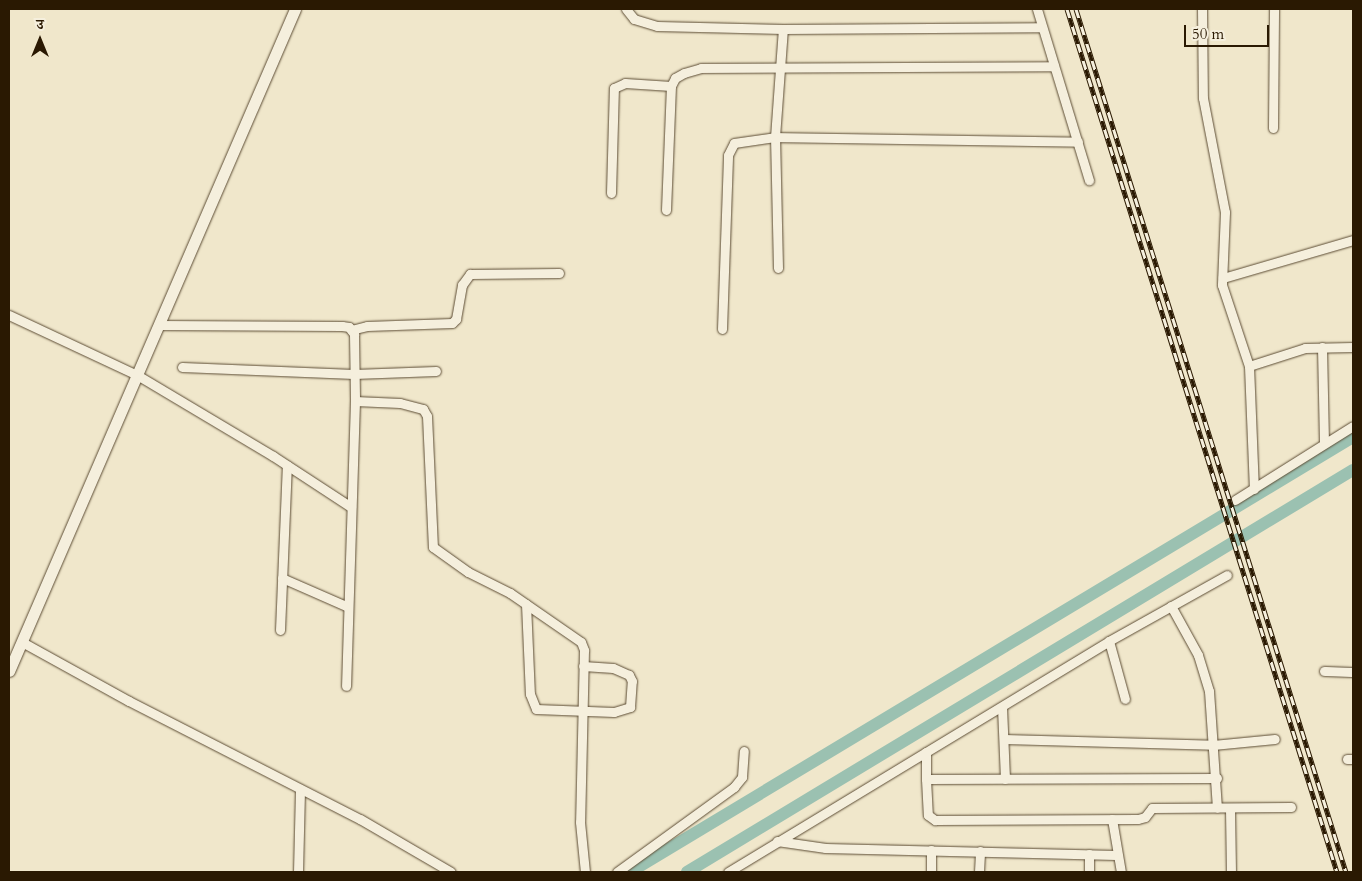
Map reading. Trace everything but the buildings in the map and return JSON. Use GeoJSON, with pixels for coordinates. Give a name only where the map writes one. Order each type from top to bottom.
{"type":"FeatureCollection","features":[{"type":"Feature","properties":{"kind":"street"},"geometry":{"type":"LineString","coordinates":[[9,671],[295,9]]}},
{"type":"Feature","properties":{"kind":"street"},"geometry":{"type":"LineString","coordinates":[[626,9],[634,20],[657,26],[783,29],[1042,27]]}},
{"type":"Feature","properties":{"kind":"street"},"geometry":{"type":"LineString","coordinates":[[1037,9],[1089,180]]}},
{"type":"Feature","properties":{"kind":"street"},"geometry":{"type":"LineString","coordinates":[[1202,9],[1203,98],[1225,212],[1223,278],[1249,366],[1254,489]]}},
{"type":"Feature","properties":{"kind":"street"},"geometry":{"type":"LineString","coordinates":[[1273,128],[1274,9]]}},
{"type":"Feature","properties":{"kind":"street"},"geometry":{"type":"LineString","coordinates":[[778,268],[775,137],[783,29]]}},
{"type":"Feature","properties":{"kind":"street"},"geometry":{"type":"LineString","coordinates":[[666,210],[671,86],[675,78],[701,68],[1054,66]]}},
{"type":"Feature","properties":{"kind":"street"},"geometry":{"type":"LineString","coordinates":[[611,193],[614,88],[625,83],[671,86]]}},
{"type":"Feature","properties":{"kind":"street"},"geometry":{"type":"LineString","coordinates":[[722,329],[728,155],[734,143],[741,140],[775,137],[1078,142]]}},
{"type":"Feature","properties":{"kind":"street"},"geometry":{"type":"LineString","coordinates":[[1223,278],[1353,240]]}},
{"type":"Feature","properties":{"kind":"street"},"geometry":{"type":"LineString","coordinates":[[158,325],[342,326],[351,330],[367,326],[452,323],[456,320],[462,286],[470,274],[559,273]]}},
{"type":"Feature","properties":{"kind":"street"},"geometry":{"type":"LineString","coordinates":[[9,315],[137,375],[287,465],[351,507]]}},
{"type":"Feature","properties":{"kind":"street"},"geometry":{"type":"LineString","coordinates":[[346,686],[355,401],[351,330]]}},
{"type":"Feature","properties":{"kind":"street"},"geometry":{"type":"LineString","coordinates":[[1322,347],[1324,442]]}},
{"type":"Feature","properties":{"kind":"street"},"geometry":{"type":"LineString","coordinates":[[1249,366],[1305,348],[1353,347]]}},
{"type":"Feature","properties":{"kind":"street"},"geometry":{"type":"LineString","coordinates":[[182,367],[354,374],[436,371]]}},
{"type":"Feature","properties":{"kind":"street"},"geometry":{"type":"LineString","coordinates":[[355,401],[400,403],[423,409],[427,416],[433,547],[526,604],[581,642],[583,666],[580,712],[580,822],[585,872]]}},
{"type":"Feature","properties":{"kind":"street"},"geometry":{"type":"LineString","coordinates":[[1235,500],[1324,442],[1353,426]]}},
{"type":"Feature","properties":{"kind":"street"},"geometry":{"type":"LineString","coordinates":[[280,630],[287,465]]}},
{"type":"Feature","properties":{"kind":"street"},"geometry":{"type":"LineString","coordinates":[[728,872],[1109,641],[1227,576]]}},
{"type":"Feature","properties":{"kind":"street"},"geometry":{"type":"LineString","coordinates":[[282,578],[348,607]]}},
{"type":"Feature","properties":{"kind":"street"},"geometry":{"type":"LineString","coordinates":[[526,604],[532,705],[544,711],[614,712],[632,704],[632,681],[629,675],[613,668],[583,666]]}},
{"type":"Feature","properties":{"kind":"street"},"geometry":{"type":"LineString","coordinates":[[1171,606],[1201,664],[1209,691],[1217,778],[1217,808]]}},
{"type":"Feature","properties":{"kind":"street"},"geometry":{"type":"LineString","coordinates":[[1109,641],[1125,699]]}},
{"type":"Feature","properties":{"kind":"street"},"geometry":{"type":"LineString","coordinates":[[22,642],[300,789],[451,872]]}},
{"type":"Feature","properties":{"kind":"street"},"geometry":{"type":"LineString","coordinates":[[1324,671],[1353,672]]}},
{"type":"Feature","properties":{"kind":"street"},"geometry":{"type":"LineString","coordinates":[[1002,707],[1005,779]]}},
{"type":"Feature","properties":{"kind":"street"},"geometry":{"type":"LineString","coordinates":[[1004,739],[1213,745],[1275,739]]}},
{"type":"Feature","properties":{"kind":"street"},"geometry":{"type":"LineString","coordinates":[[617,872],[734,787],[742,777],[744,751]]}},
{"type":"Feature","properties":{"kind":"street"},"geometry":{"type":"LineString","coordinates":[[926,752],[928,816],[932,820],[1143,818],[1152,808],[1230,809],[1291,807]]}},
{"type":"Feature","properties":{"kind":"street"},"geometry":{"type":"LineString","coordinates":[[926,779],[1217,778]]}},
{"type":"Feature","properties":{"kind":"street"},"geometry":{"type":"LineString","coordinates":[[298,872],[300,789]]}},
{"type":"Feature","properties":{"kind":"street"},"geometry":{"type":"LineString","coordinates":[[1230,809],[1231,872]]}},
{"type":"Feature","properties":{"kind":"street"},"geometry":{"type":"LineString","coordinates":[[1112,819],[1116,855],[1121,872]]}},
{"type":"Feature","properties":{"kind":"street"},"geometry":{"type":"LineString","coordinates":[[777,841],[825,848],[1116,855]]}},
{"type":"Feature","properties":{"kind":"street"},"geometry":{"type":"LineString","coordinates":[[931,850],[931,872]]}},
{"type":"Feature","properties":{"kind":"street"},"geometry":{"type":"LineString","coordinates":[[980,851],[980,872]]}},
{"type":"Feature","properties":{"kind":"street"},"geometry":{"type":"LineString","coordinates":[[1089,854],[1089,872]]}},
{"type":"Feature","properties":{"kind":"waterway"},"geometry":{"type":"LineString","coordinates":[[630,872],[1353,437]]}},
{"type":"Feature","properties":{"kind":"waterway"},"geometry":{"type":"LineString","coordinates":[[687,872],[1353,470]]}},
{"type":"Feature","properties":{"kind":"railway"},"geometry":{"type":"LineString","coordinates":[[1067,9],[1337,872]]}},
{"type":"Feature","properties":{"kind":"railway"},"geometry":{"type":"LineString","coordinates":[[1076,9],[1346,872]]}}]}
